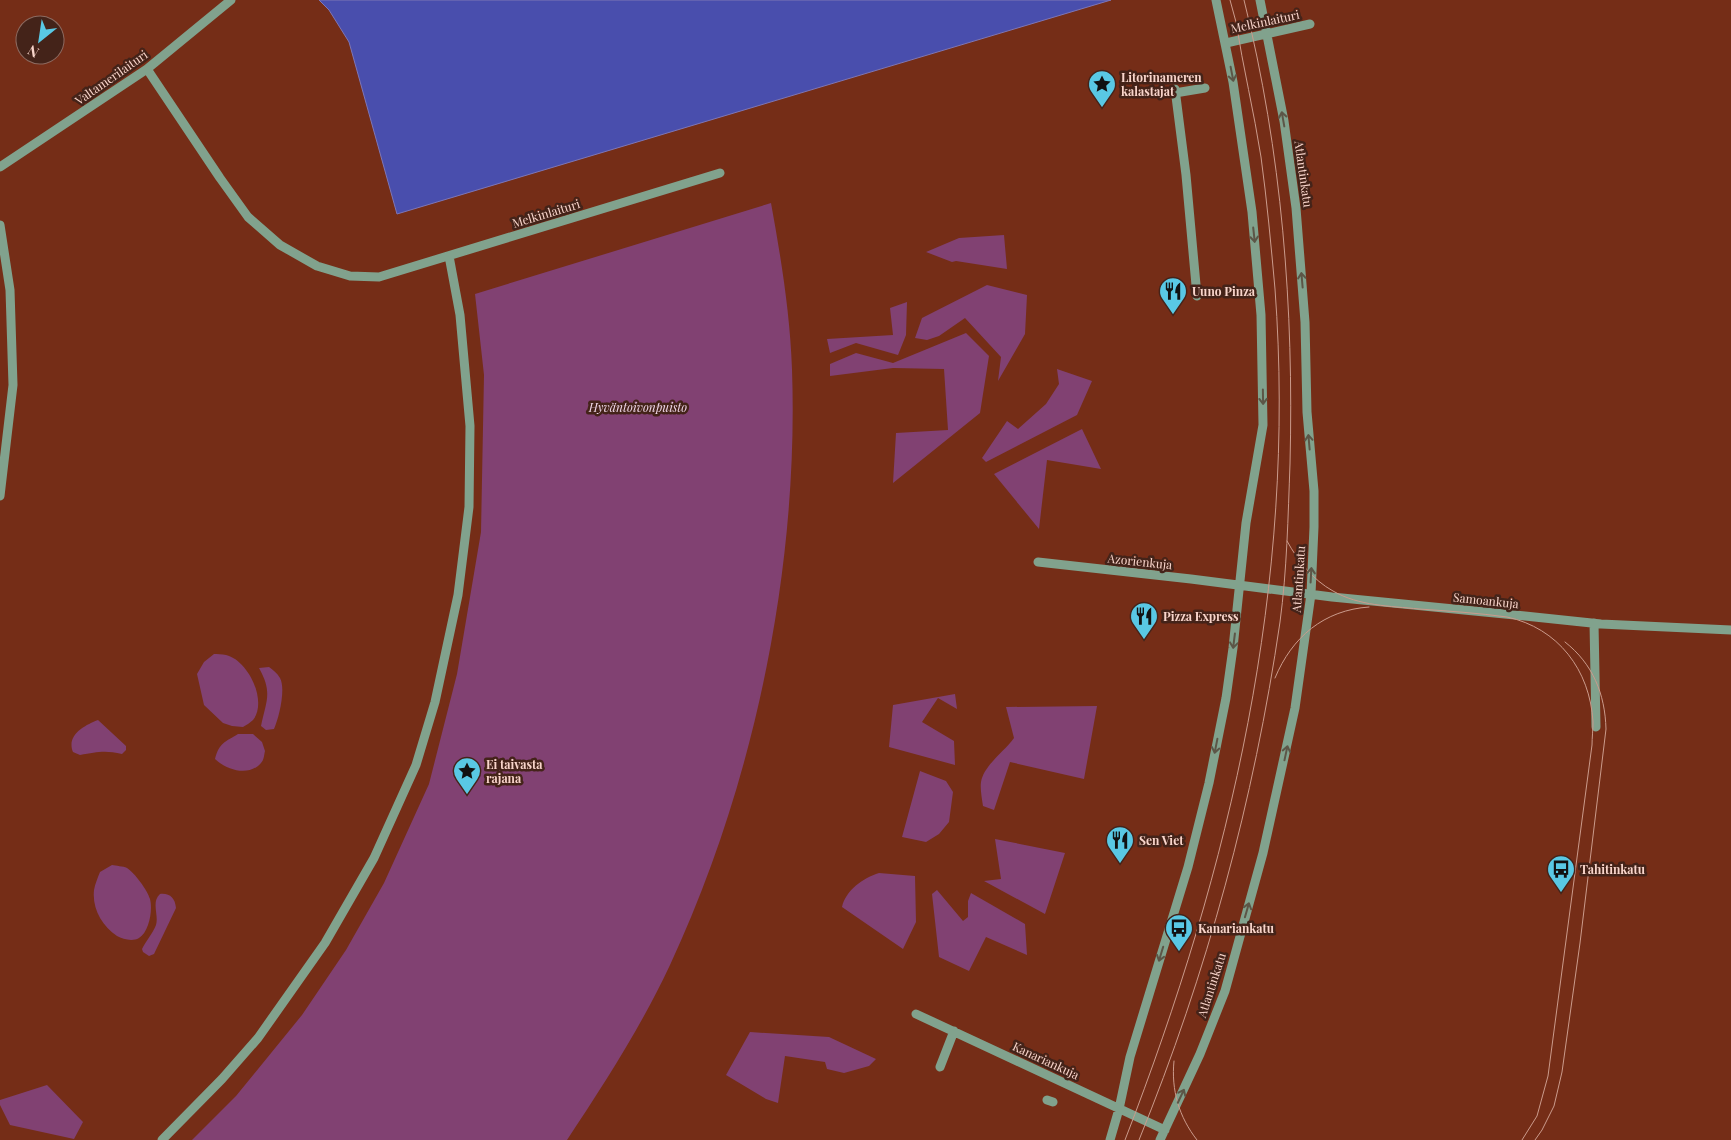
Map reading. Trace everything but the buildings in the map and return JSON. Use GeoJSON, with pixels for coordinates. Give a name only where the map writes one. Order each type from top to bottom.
{"type":"FeatureCollection","features":[{"type":"Feature","properties":{"kind":"street","name":"Valtamerilaituri"},"geometry":{"type":"LineString","coordinates":[[0,167],[147,69],[231,0]]}},
{"type":"Feature","properties":{"kind":"street"},"geometry":{"type":"LineString","coordinates":[[1110,1140],[1130,1057],[1188,867],[1209,783],[1226,698],[1246,523],[1263,425],[1261,315],[1253,221],[1235,92],[1216,0]]}},
{"type":"Feature","properties":{"kind":"street","name":"Atlantinkatu"},"geometry":{"type":"LineString","coordinates":[[1160,1140],[1200,1054],[1225,991],[1261,862],[1295,708],[1311,594],[1314,491],[1307,412],[1304,303],[1296,208],[1284,121],[1260,0]]}},
{"type":"Feature","properties":{"kind":"street","name":"Melkinlaituri"},"geometry":{"type":"LineString","coordinates":[[1226,43],[1310,24]]}},
{"type":"Feature","properties":{"kind":"street","name":"Melkinlaituri"},"geometry":{"type":"LineString","coordinates":[[147,69],[248,217],[280,245],[317,266],[350,276],[379,277],[720,173]]}},
{"type":"Feature","properties":{"kind":"street"},"geometry":{"type":"LineString","coordinates":[[1197,296],[1186,175],[1175,91],[1205,88]]}},
{"type":"Feature","properties":{"kind":"street"},"geometry":{"type":"LineString","coordinates":[[0,225],[10,290],[13,385],[0,496]]}},
{"type":"Feature","properties":{"kind":"street"},"geometry":{"type":"LineString","coordinates":[[162,1140],[222,1080],[258,1038],[326,943],[374,858],[416,766],[436,702],[458,595],[469,507],[470,426],[460,315],[449,256]]}},
{"type":"Feature","properties":{"kind":"street","name":"Azorienkuja"},"geometry":{"type":"LineString","coordinates":[[1038,562],[1240,585]]}},
{"type":"Feature","properties":{"kind":"street","name":"Samoankuja"},"geometry":{"type":"LineString","coordinates":[[1240,585],[1594,623],[1731,630]]}},
{"type":"Feature","properties":{"kind":"street"},"geometry":{"type":"LineString","coordinates":[[1594,623],[1596,727]]}},
{"type":"Feature","properties":{"kind":"street","name":"Kanariankuja"},"geometry":{"type":"LineString","coordinates":[[916,1014],[1165,1130]]}},
{"type":"Feature","properties":{"kind":"street"},"geometry":{"type":"LineString","coordinates":[[940,1067],[954,1031]]}},
{"type":"Feature","properties":{"kind":"green space","name":"Hyväntoivonpuisto"},"geometry":{"type":"Polygon","coordinates":[[[771,203],[782,265],[789,327],[792,369],[792,444],[788,521],[779,598],[765,674],[747,750],[725,824],[700,896],[659,988],[608,1076],[567,1140],[192,1140],[236,1096],[302,1015],[346,950],[384,883],[429,784],[457,674],[481,532],[484,375],[475,294],[771,203]]]}},
{"type":"Feature","properties":{"kind":"green space"},"geometry":{"type":"Polygon","coordinates":[[[1004,235],[1007,269],[952,262],[926,252],[959,238],[1004,235]]]}},
{"type":"Feature","properties":{"kind":"green space"},"geometry":{"type":"Polygon","coordinates":[[[987,285],[1027,295],[1025,334],[998,381],[1001,357],[965,318],[939,336],[927,340],[915,338],[922,318],[987,285]]]}},
{"type":"Feature","properties":{"kind":"green space"},"geometry":{"type":"Polygon","coordinates":[[[907,302],[906,335],[898,355],[856,343],[830,353],[827,339],[893,335],[890,308],[907,302]]]}},
{"type":"Feature","properties":{"kind":"green space"},"geometry":{"type":"Polygon","coordinates":[[[966,333],[989,356],[980,413],[893,483],[896,433],[948,430],[944,369],[893,368],[830,376],[830,364],[856,353],[893,363],[966,333]]]}},
{"type":"Feature","properties":{"kind":"green space"},"geometry":{"type":"Polygon","coordinates":[[[1057,369],[1092,381],[1077,415],[986,462],[982,458],[1007,421],[1018,429],[1046,404],[1059,384],[1057,369]]]}},
{"type":"Feature","properties":{"kind":"green space"},"geometry":{"type":"Polygon","coordinates":[[[1082,429],[1101,469],[1047,460],[1039,529],[994,474],[1082,429]]]}},
{"type":"Feature","properties":{"kind":"green space"},"geometry":{"type":"Polygon","coordinates":[[[214,654],[234,658],[242,665],[257,692],[257,712],[253,720],[243,727],[223,723],[204,705],[197,674],[204,662],[214,654]]]}},
{"type":"Feature","properties":{"kind":"green space"},"geometry":{"type":"Polygon","coordinates":[[[269,667],[280,678],[282,696],[280,711],[274,729],[266,730],[261,726],[267,691],[259,668],[269,667]]]}},
{"type":"Feature","properties":{"kind":"green space"},"geometry":{"type":"Polygon","coordinates":[[[955,694],[957,709],[938,698],[922,722],[954,741],[955,765],[889,747],[893,705],[955,694]]]}},
{"type":"Feature","properties":{"kind":"green space"},"geometry":{"type":"Polygon","coordinates":[[[1097,706],[1084,779],[1010,762],[994,810],[983,806],[981,782],[983,776],[990,764],[1014,738],[1006,707],[1097,706]]]}},
{"type":"Feature","properties":{"kind":"green space"},"geometry":{"type":"Polygon","coordinates":[[[98,720],[126,746],[126,750],[122,754],[101,752],[80,755],[73,752],[72,741],[74,736],[83,728],[98,720]]]}},
{"type":"Feature","properties":{"kind":"green space"},"geometry":{"type":"Polygon","coordinates":[[[238,734],[253,734],[262,742],[265,751],[261,763],[250,770],[231,769],[215,759],[221,746],[238,734]]]}},
{"type":"Feature","properties":{"kind":"green space"},"geometry":{"type":"Polygon","coordinates":[[[920,771],[946,781],[953,792],[949,822],[939,834],[926,842],[902,837],[920,771]]]}},
{"type":"Feature","properties":{"kind":"green space"},"geometry":{"type":"Polygon","coordinates":[[[995,839],[1065,853],[1045,914],[984,881],[1001,879],[995,839]]]}},
{"type":"Feature","properties":{"kind":"green space"},"geometry":{"type":"Polygon","coordinates":[[[112,865],[125,867],[130,870],[144,887],[150,899],[148,926],[139,938],[133,940],[122,938],[112,932],[96,910],[94,890],[96,883],[100,872],[112,865]]]}},
{"type":"Feature","properties":{"kind":"green space"},"geometry":{"type":"Polygon","coordinates":[[[879,873],[915,876],[916,922],[903,949],[842,907],[847,895],[856,885],[879,873]]]}},
{"type":"Feature","properties":{"kind":"green space"},"geometry":{"type":"Polygon","coordinates":[[[937,890],[963,921],[968,917],[968,901],[971,893],[1025,924],[1027,955],[986,937],[969,971],[939,957],[932,894],[937,890]]]}},
{"type":"Feature","properties":{"kind":"green space"},"geometry":{"type":"Polygon","coordinates":[[[160,894],[167,894],[171,897],[176,908],[154,954],[149,956],[142,949],[156,925],[156,901],[160,894]]]}},
{"type":"Feature","properties":{"kind":"green space"},"geometry":{"type":"Polygon","coordinates":[[[750,1032],[829,1037],[876,1059],[869,1066],[844,1073],[827,1069],[825,1062],[785,1056],[778,1103],[766,1099],[726,1075],[750,1032]]]}},
{"type":"Feature","properties":{"kind":"green space"},"geometry":{"type":"Polygon","coordinates":[[[47,1085],[83,1122],[74,1139],[10,1125],[0,1105],[0,1100],[47,1085]]]}},
{"type":"Feature","properties":{"kind":"shaded area"},"geometry":{"type":"Polygon","coordinates":[[[319,0],[1111,0],[397,214],[349,42],[329,10],[319,0]]]}},
{"type":"Feature","properties":{"kind":"tram line"},"geometry":{"type":"LineString","coordinates":[[1125,1140],[1163,1037],[1196,933],[1225,828],[1248,722],[1265,616],[1276,508],[1279,399],[1275,289],[1261,157],[1236,22],[1230,0]]}},
{"type":"Feature","properties":{"kind":"tram line"},"geometry":{"type":"LineString","coordinates":[[1139,1140],[1164,1077],[1207,950],[1242,820],[1257,755],[1269,689],[1280,622],[1284,583],[1289,504],[1291,406],[1287,289],[1283,231],[1268,115],[1244,0]]}},
{"type":"Feature","properties":{"kind":"tram line"},"geometry":{"type":"LineString","coordinates":[[1287,541],[1301,563],[1313,576],[1326,587],[1353,600],[1386,606],[1507,617],[1542,631],[1556,641],[1568,654],[1578,669],[1585,685],[1591,703],[1593,722],[1592,745],[1548,1076],[1537,1116],[1522,1140]]}},
{"type":"Feature","properties":{"kind":"tram line"},"geometry":{"type":"LineString","coordinates":[[1275,678],[1291,650],[1300,638],[1312,628],[1338,614],[1353,609],[1369,607]]}},
{"type":"Feature","properties":{"kind":"tram line"},"geometry":{"type":"LineString","coordinates":[[1535,1140],[1554,1106],[1562,1072],[1606,729],[1603,704],[1596,681],[1583,660],[1565,642]]}},
{"type":"Feature","properties":{"kind":"tram line"},"geometry":{"type":"LineString","coordinates":[[1174,1061],[1175,1093],[1185,1122],[1197,1140]]}},
{"type":"Feature","properties":{"kind":"place","name":"Litorinameren kalastajat"},"geometry":{"type":"Point","coordinates":[1102,108]}},
{"type":"Feature","properties":{"kind":"place","name":"Uuno Pinza"},"geometry":{"type":"Point","coordinates":[1173,315]}},
{"type":"Feature","properties":{"kind":"place","name":"Pizza Express"},"geometry":{"type":"Point","coordinates":[1144,640]}},
{"type":"Feature","properties":{"kind":"place","name":"Ei taivasta rajana"},"geometry":{"type":"Point","coordinates":[467,795]}},
{"type":"Feature","properties":{"kind":"place","name":"Sen Viet"},"geometry":{"type":"Point","coordinates":[1120,864]}},
{"type":"Feature","properties":{"kind":"place","name":"Tahitinkatu"},"geometry":{"type":"Point","coordinates":[1561,893]}},
{"type":"Feature","properties":{"kind":"place","name":"Kanariankatu"},"geometry":{"type":"Point","coordinates":[1179,952]}}]}
